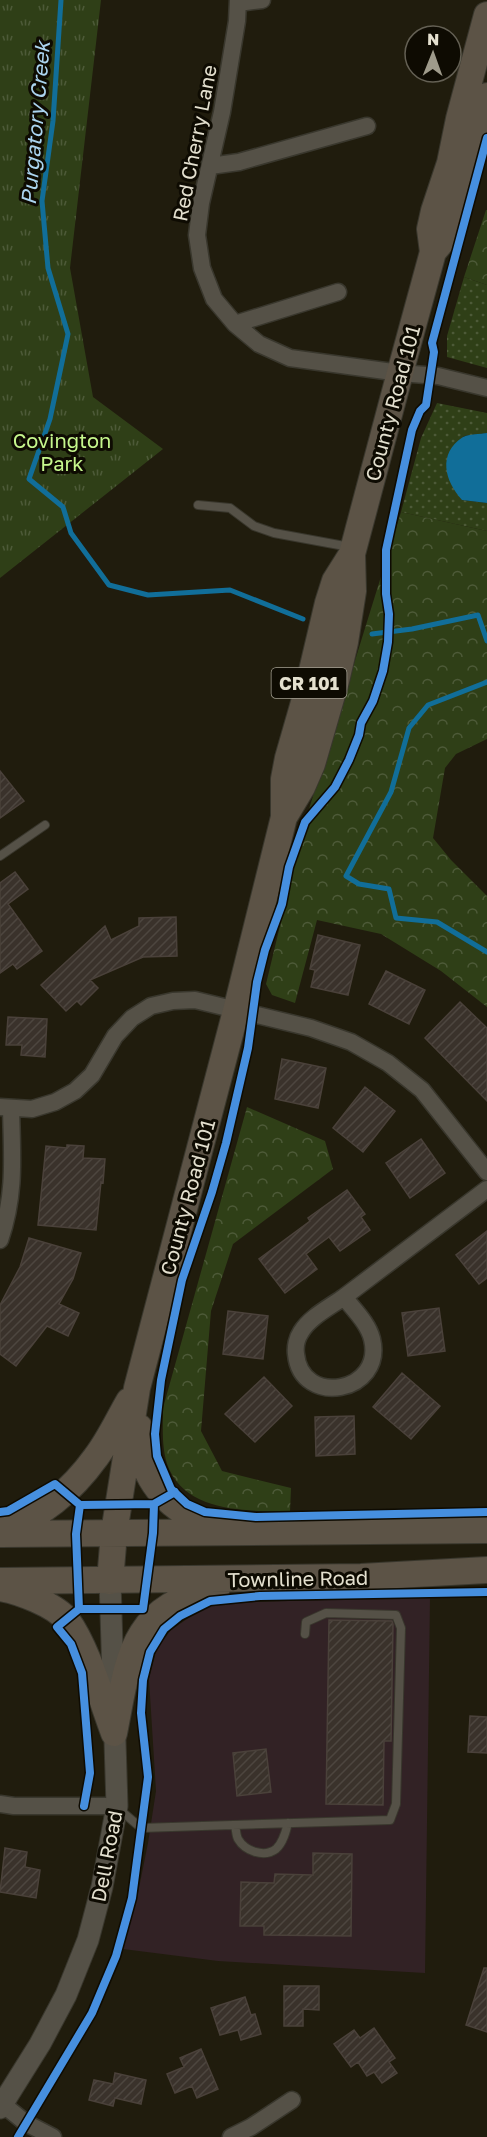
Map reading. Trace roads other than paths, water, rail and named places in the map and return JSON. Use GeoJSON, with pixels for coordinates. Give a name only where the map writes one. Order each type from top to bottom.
{"type":"FeatureCollection","features":[{"type":"Feature","properties":{"kind":"main road","name":"County Road 101"},"geometry":{"type":"LineString","coordinates":[[110,1581],[114,1533],[137,1388],[236,1011],[284,817],[302,787],[312,764],[337,675],[353,591],[353,551],[432,252],[430,229],[434,211],[450,163],[459,119],[487,15]]}},
{"type":"Feature","properties":{"kind":"main road","name":"County Road 101"},"geometry":{"type":"LineString","coordinates":[[432,252],[452,229],[487,96]]}},
{"type":"Feature","properties":{"kind":"main road","name":"CR 101"},"geometry":{"type":"LineString","coordinates":[[0,1528],[12,1525],[41,1511],[69,1488],[96,1458],[137,1388]]}},
{"type":"Feature","properties":{"kind":"main road"},"geometry":{"type":"LineString","coordinates":[[137,1388],[142,1459],[161,1495],[192,1517],[216,1526],[251,1532]]}},
{"type":"Feature","properties":{"kind":"main road"},"geometry":{"type":"LineString","coordinates":[[0,1534],[487,1530]]}},
{"type":"Feature","properties":{"kind":"main road","name":"Townline Road"},"geometry":{"type":"LineString","coordinates":[[110,1581],[361,1577],[487,1570]]}},
{"type":"Feature","properties":{"kind":"main road"},"geometry":{"type":"LineString","coordinates":[[114,1733],[132,1650],[142,1632],[160,1612],[176,1601],[199,1592],[252,1580]]}},
{"type":"Feature","properties":{"kind":"main road"},"geometry":{"type":"LineString","coordinates":[[0,1581],[110,1581]]}},
{"type":"Feature","properties":{"kind":"main road"},"geometry":{"type":"LineString","coordinates":[[0,1588],[10,1589],[36,1599],[66,1619],[84,1653],[114,1733]]}},
{"type":"Feature","properties":{"kind":"street"},"geometry":{"type":"LineString","coordinates":[[238,1],[262,0]]}},
{"type":"Feature","properties":{"kind":"street","name":"Red Cherry Lane"},"geometry":{"type":"LineString","coordinates":[[238,1],[222,112],[201,203],[197,236],[202,268],[214,299],[235,324],[259,344],[290,358],[438,376],[487,387]]}},
{"type":"Feature","properties":{"kind":"street"},"geometry":{"type":"LineString","coordinates":[[210,166],[240,162],[367,126]]}},
{"type":"Feature","properties":{"kind":"street"},"geometry":{"type":"LineString","coordinates":[[235,324],[338,292]]}},
{"type":"Feature","properties":{"kind":"street"},"geometry":{"type":"LineString","coordinates":[[0,1240],[6,1223],[13,1186],[6,1108],[32,1109],[55,1102],[75,1091],[92,1075],[115,1036],[132,1018],[151,1006],[173,1001],[195,1000],[311,1028],[351,1042],[388,1063],[422,1090],[487,1172]]}},
{"type":"Feature","properties":{"kind":"street"},"geometry":{"type":"LineString","coordinates":[[344,1297],[364,1322],[372,1338],[373,1356],[367,1372],[352,1385],[335,1389],[319,1386],[306,1377],[297,1363],[295,1347],[300,1332],[312,1320],[487,1189]]}},
{"type":"Feature","properties":{"kind":"street","name":"Dell Road"},"geometry":{"type":"LineString","coordinates":[[1,2104],[40,2044],[66,1995],[88,1940],[102,1887],[117,1806],[110,1581]]}},
{"type":"Feature","properties":{"kind":"street"},"geometry":{"type":"LineString","coordinates":[[0,1804],[117,1806]]}},
{"type":"Feature","properties":{"kind":"street"},"geometry":{"type":"LineString","coordinates":[[231,2137],[251,2127],[292,2100]]}},
{"type":"Feature","properties":{"kind":"street"},"geometry":{"type":"LineString","coordinates":[[1,2104],[26,2123],[53,2137]]}},
{"type":"Feature","properties":{"kind":"lane"},"geometry":{"type":"LineString","coordinates":[[198,505],[230,508],[255,526],[274,533],[353,551]]}},
{"type":"Feature","properties":{"kind":"lane"},"geometry":{"type":"LineString","coordinates":[[0,856],[45,825]]}},
{"type":"Feature","properties":{"kind":"lane"},"geometry":{"type":"LineString","coordinates":[[117,1806],[141,1828],[390,1820],[396,1804],[401,1644],[401,1628],[396,1615],[326,1614],[306,1622],[305,1634]]}},
{"type":"Feature","properties":{"kind":"lane"},"geometry":{"type":"LineString","coordinates":[[235,1825],[237,1838],[247,1850],[262,1853],[276,1849],[285,1835],[288,1823]]}},
{"type":"Feature","properties":{"kind":"water"},"geometry":{"type":"Polygon","coordinates":[[[487,433],[487,503],[462,500],[451,485],[448,476],[446,468],[449,451],[463,437],[487,433]]]}},
{"type":"Feature","properties":{"kind":"waterway","name":"Purgatory Creek"},"geometry":{"type":"LineString","coordinates":[[61,0],[53,121],[42,201],[48,268],[68,334],[50,419],[29,479],[63,507],[71,533],[109,585],[148,595],[230,590],[303,619]]}},
{"type":"Feature","properties":{"kind":"waterway","name":"Purgatory Creek"},"geometry":{"type":"LineString","coordinates":[[372,634],[412,629],[478,615],[487,641]]}},
{"type":"Feature","properties":{"kind":"waterway","name":"Purgatory Creek"},"geometry":{"type":"LineString","coordinates":[[487,682],[428,705],[409,728],[391,792],[346,876],[359,884],[389,889],[396,918],[437,922],[487,952]]}},
{"type":"Feature","properties":{"kind":"park label","name":"Covington Park"},"geometry":{"type":"Point","coordinates":[62,452]}}]}
